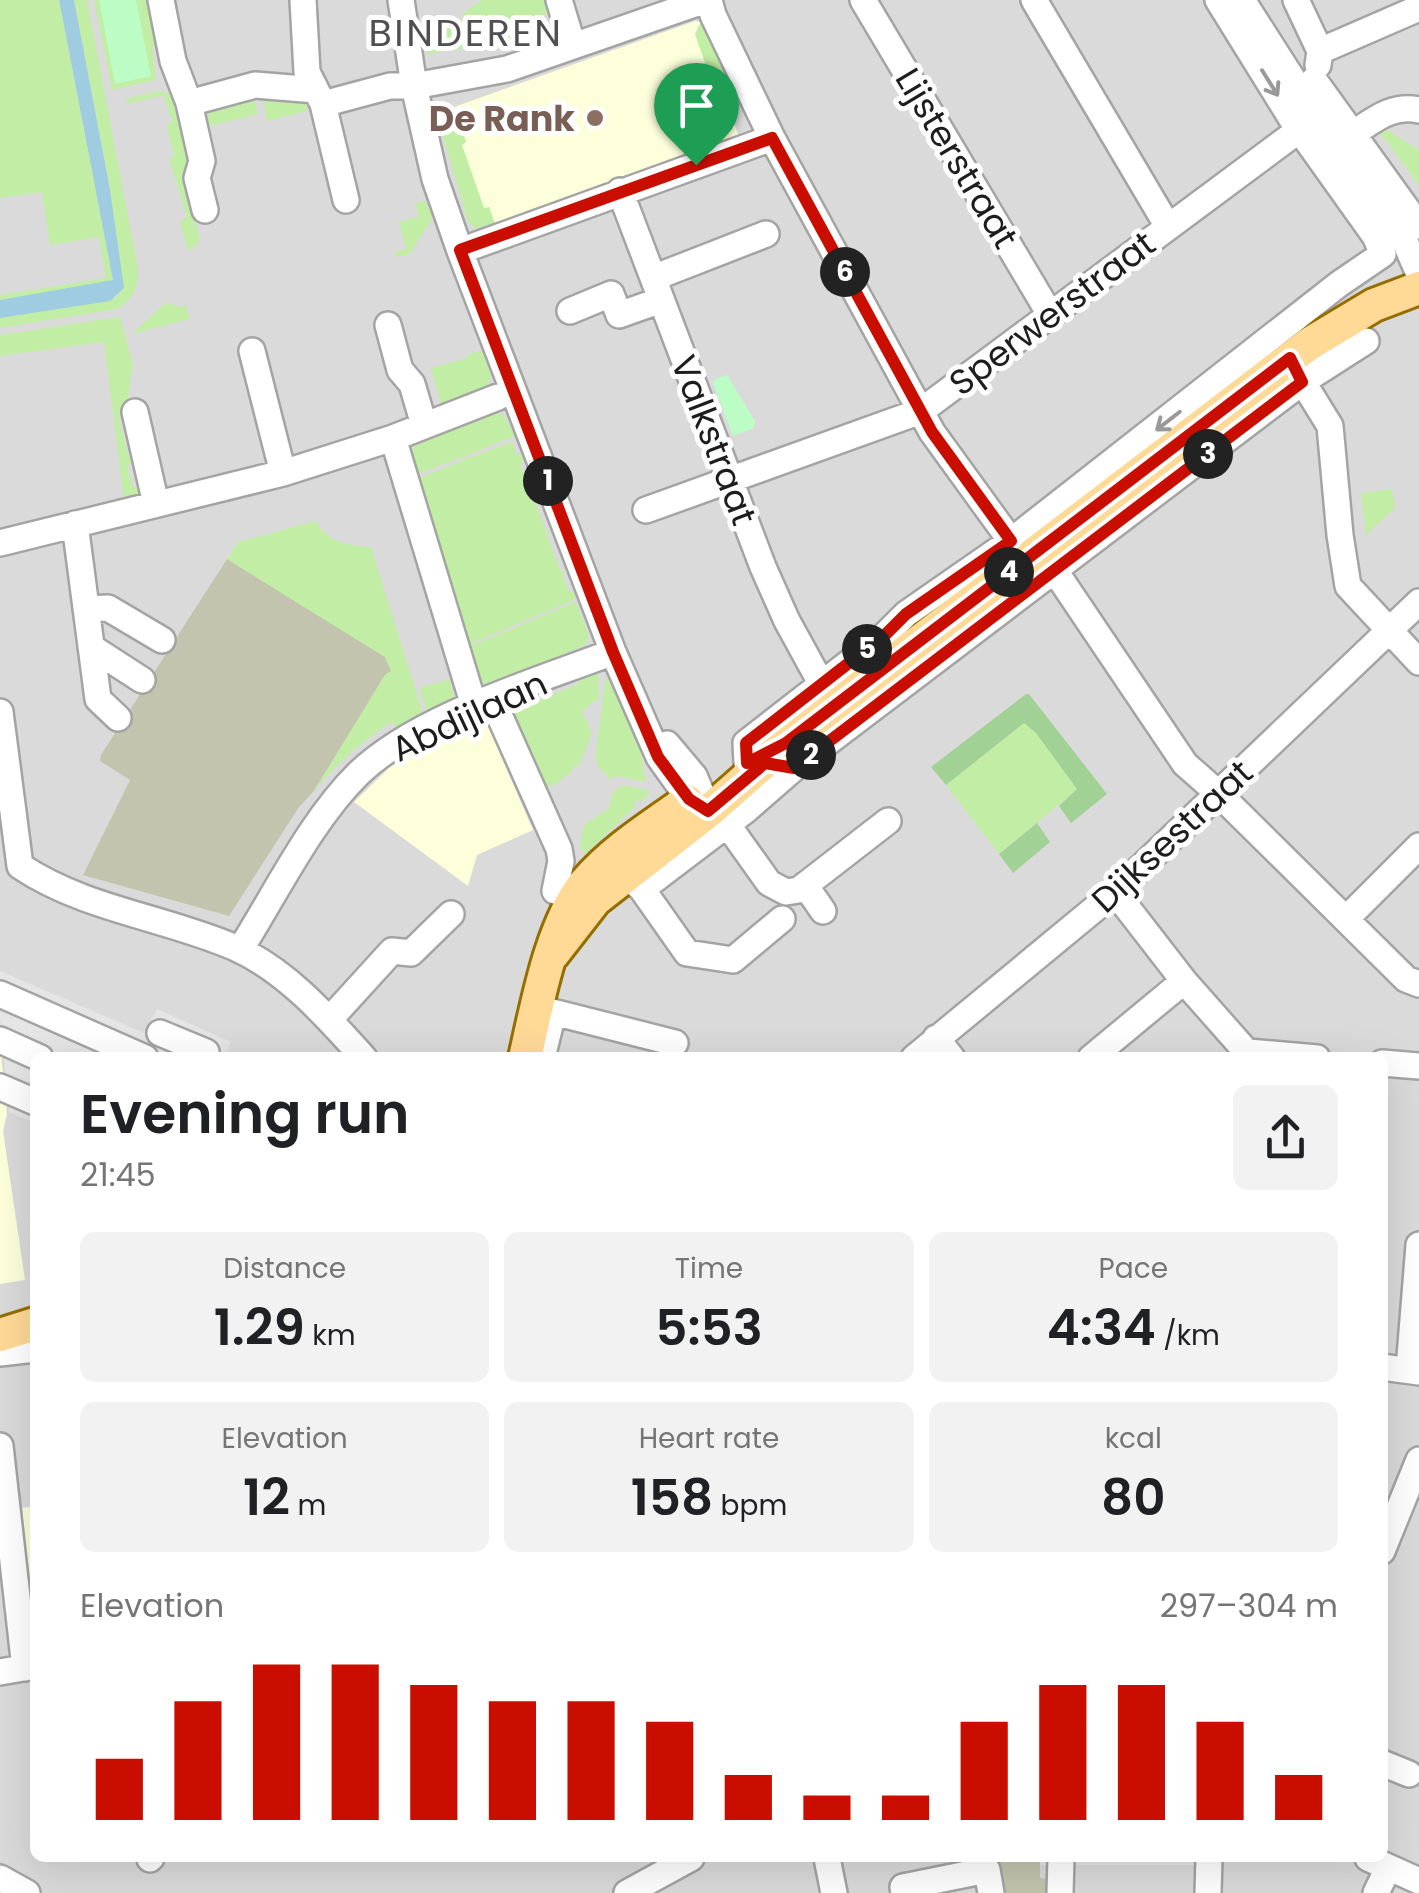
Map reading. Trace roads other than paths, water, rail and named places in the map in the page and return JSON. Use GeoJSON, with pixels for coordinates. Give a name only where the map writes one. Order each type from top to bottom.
{"type":"FeatureCollection","features":[{"type":"Feature","properties":{"kind":"main road"},"geometry":{"type":"LineString","coordinates":[[1192,432],[1227,393],[1352,287],[1418,276]]}},
{"type":"Feature","properties":{"kind":"main road"},"geometry":{"type":"LineString","coordinates":[[528,1052],[545,1010],[552,954],[571,906],[586,883],[616,854],[706,806],[773,759],[1192,432],[1296,370],[1338,324],[1395,295],[1418,276]]}},
{"type":"Feature","properties":{"kind":"main road"},"geometry":{"type":"LineString","coordinates":[[552,954],[594,900],[634,882],[706,806]]}},
{"type":"Feature","properties":{"kind":"main road"},"geometry":{"type":"LineString","coordinates":[[0,1320],[30,1322]]}},
{"type":"Feature","properties":{"kind":"main road"},"geometry":{"type":"LineString","coordinates":[[0,1335],[30,1324]]}},
{"type":"Feature","properties":{"kind":"street"},"geometry":{"type":"LineString","coordinates":[[162,0],[173,62],[189,103],[202,160],[198,178],[205,210]]}},
{"type":"Feature","properties":{"kind":"street"},"geometry":{"type":"LineString","coordinates":[[303,0],[307,72],[320,97],[346,200]]}},
{"type":"Feature","properties":{"kind":"street"},"geometry":{"type":"LineString","coordinates":[[401,0],[434,179],[613,652],[641,715],[692,773],[706,806],[769,883],[786,892],[804,885],[888,821]]}},
{"type":"Feature","properties":{"kind":"street"},"geometry":{"type":"LineString","coordinates":[[560,0],[573,46]]}},
{"type":"Feature","properties":{"kind":"street"},"geometry":{"type":"LineString","coordinates":[[189,103],[256,85],[320,97],[414,86],[507,69],[707,0],[772,138],[932,432],[1011,541]]}},
{"type":"Feature","properties":{"kind":"street","name":"Lijsterstraat"},"geometry":{"type":"LineString","coordinates":[[863,0],[1052,316]]}},
{"type":"Feature","properties":{"kind":"street"},"geometry":{"type":"LineString","coordinates":[[1034,0],[1168,225]]}},
{"type":"Feature","properties":{"kind":"street"},"geometry":{"type":"LineString","coordinates":[[1218,0],[1311,129],[1406,244],[1418,276]]}},
{"type":"Feature","properties":{"kind":"street"},"geometry":{"type":"LineString","coordinates":[[1242,0],[1383,254],[1352,287],[1011,541],[906,614],[886,634],[746,743],[773,759],[1054,571],[1296,370],[1366,340]]}},
{"type":"Feature","properties":{"kind":"street"},"geometry":{"type":"LineString","coordinates":[[1262,0],[1351,135],[1419,226]]}},
{"type":"Feature","properties":{"kind":"street"},"geometry":{"type":"LineString","coordinates":[[1296,0],[1320,52],[1316,84]]}},
{"type":"Feature","properties":{"kind":"street"},"geometry":{"type":"LineString","coordinates":[[1320,52],[1419,8]]}},
{"type":"Feature","properties":{"kind":"street"},"geometry":{"type":"LineString","coordinates":[[1311,129],[1351,135],[1386,112],[1406,107],[1419,110]]}},
{"type":"Feature","properties":{"kind":"street","name":"Sperwerstraat"},"geometry":{"type":"LineString","coordinates":[[646,510],[921,412],[1168,225],[1311,129]]}},
{"type":"Feature","properties":{"kind":"street"},"geometry":{"type":"LineString","coordinates":[[460,250],[772,138]]}},
{"type":"Feature","properties":{"kind":"street","name":"Valkstraat"},"geometry":{"type":"LineString","coordinates":[[620,191],[787,622],[821,683]]}},
{"type":"Feature","properties":{"kind":"street"},"geometry":{"type":"LineString","coordinates":[[570,311],[611,294],[618,315],[657,289],[766,234]]}},
{"type":"Feature","properties":{"kind":"street"},"geometry":{"type":"LineString","coordinates":[[388,325],[400,370],[412,384],[424,426]]}},
{"type":"Feature","properties":{"kind":"street"},"geometry":{"type":"LineString","coordinates":[[252,351],[283,473]]}},
{"type":"Feature","properties":{"kind":"street"},"geometry":{"type":"LineString","coordinates":[[1296,370],[1330,426],[1348,586],[1419,662]]}},
{"type":"Feature","properties":{"kind":"street"},"geometry":{"type":"LineString","coordinates":[[0,543],[283,473],[393,438],[498,398]]}},
{"type":"Feature","properties":{"kind":"street"},"geometry":{"type":"LineString","coordinates":[[135,412],[156,504]]}},
{"type":"Feature","properties":{"kind":"street"},"geometry":{"type":"LineString","coordinates":[[393,438],[483,702],[559,849],[561,862],[555,892]]}},
{"type":"Feature","properties":{"kind":"street"},"geometry":{"type":"LineString","coordinates":[[75,524],[98,700],[118,718]]}},
{"type":"Feature","properties":{"kind":"street"},"geometry":{"type":"LineString","coordinates":[[1054,571],[1184,764],[1220,794],[1406,979],[1419,984]]}},
{"type":"Feature","properties":{"kind":"street","name":"Dijksestraat"},"geometry":{"type":"LineString","coordinates":[[944,1048],[1220,794],[1419,602]]}},
{"type":"Feature","properties":{"kind":"street"},"geometry":{"type":"LineString","coordinates":[[86,609],[108,608],[162,640]]}},
{"type":"Feature","properties":{"kind":"street"},"geometry":{"type":"LineString","coordinates":[[91,647],[142,680]]}},
{"type":"Feature","properties":{"kind":"street","name":"Abdijlaan"},"geometry":{"type":"LineString","coordinates":[[240,950],[334,801],[362,771],[422,731],[483,702],[613,652]]}},
{"type":"Feature","properties":{"kind":"street"},"geometry":{"type":"LineString","coordinates":[[0,712],[20,866],[76,896],[240,950],[292,985],[359,1052]]}},
{"type":"Feature","properties":{"kind":"street"},"geometry":{"type":"LineString","coordinates":[[1347,918],[1419,846]]}},
{"type":"Feature","properties":{"kind":"street"},"geometry":{"type":"LineString","coordinates":[[634,882],[687,953],[733,960],[782,919]]}},
{"type":"Feature","properties":{"kind":"street"},"geometry":{"type":"LineString","coordinates":[[804,885],[824,911]]}},
{"type":"Feature","properties":{"kind":"street"},"geometry":{"type":"LineString","coordinates":[[1115,892],[1184,981],[1247,1052]]}},
{"type":"Feature","properties":{"kind":"street"},"geometry":{"type":"LineString","coordinates":[[330,1019],[392,950],[411,952],[451,914]]}},
{"type":"Feature","properties":{"kind":"street"},"geometry":{"type":"LineString","coordinates":[[1098,1052],[1184,981]]}},
{"type":"Feature","properties":{"kind":"street"},"geometry":{"type":"LineString","coordinates":[[0,994],[130,1052]]}},
{"type":"Feature","properties":{"kind":"street"},"geometry":{"type":"LineString","coordinates":[[542,1052],[545,1010],[675,1043]]}},
{"type":"Feature","properties":{"kind":"street"},"geometry":{"type":"LineString","coordinates":[[160,1032],[206,1052]]}},
{"type":"Feature","properties":{"kind":"street"},"geometry":{"type":"LineString","coordinates":[[0,1040],[30,1054]]}},
{"type":"Feature","properties":{"kind":"street"},"geometry":{"type":"LineString","coordinates":[[1388,1063],[1419,1066]]}},
{"type":"Feature","properties":{"kind":"street"},"geometry":{"type":"LineString","coordinates":[[1,1095],[30,1101]]}},
{"type":"Feature","properties":{"kind":"street"},"geometry":{"type":"LineString","coordinates":[[1388,1368],[1414,1371],[1419,1245]]}},
{"type":"Feature","properties":{"kind":"street"},"geometry":{"type":"LineString","coordinates":[[0,1353],[30,1349]]}},
{"type":"Feature","properties":{"kind":"street"},"geometry":{"type":"LineString","coordinates":[[0,1446],[20,1669]]}},
{"type":"Feature","properties":{"kind":"street"},"geometry":{"type":"LineString","coordinates":[[1388,1529],[1395,1504],[1419,1460]]}},
{"type":"Feature","properties":{"kind":"street"},"geometry":{"type":"LineString","coordinates":[[1388,1765],[1409,1774]]}},
{"type":"Feature","properties":{"kind":"street"},"geometry":{"type":"LineString","coordinates":[[627,1893],[684,1862]]}},
{"type":"Feature","properties":{"kind":"street"},"geometry":{"type":"LineString","coordinates":[[828,1862],[834,1893]]}},
{"type":"Feature","properties":{"kind":"street"},"geometry":{"type":"LineString","coordinates":[[1060,1893],[1061,1862]]}},
{"type":"Feature","properties":{"kind":"street"},"geometry":{"type":"LineString","coordinates":[[1208,1893],[1209,1862]]}},
{"type":"Feature","properties":{"kind":"street"},"geometry":{"type":"LineString","coordinates":[[1376,1893],[1378,1862],[1419,1882]]}},
{"type":"Feature","properties":{"kind":"street"},"geometry":{"type":"LineString","coordinates":[[0,1878],[26,1893]]}},
{"type":"Feature","properties":{"kind":"street"},"geometry":{"type":"LineString","coordinates":[[904,1893],[903,1887],[989,1882]]}},
{"type":"Feature","properties":{"kind":"water"},"geometry":{"type":"Polygon","coordinates":[[[59,0],[74,0],[124,288],[110,301],[0,318],[0,300],[113,280],[59,0]]]}},
{"type":"Feature","properties":{"kind":"place","name":"De Rank"},"geometry":{"type":"Point","coordinates":[595,118]}},
{"type":"Feature","properties":{"kind":"district","name":"BINDEREN"},"geometry":{"type":"Point","coordinates":[466,32]}}]}
